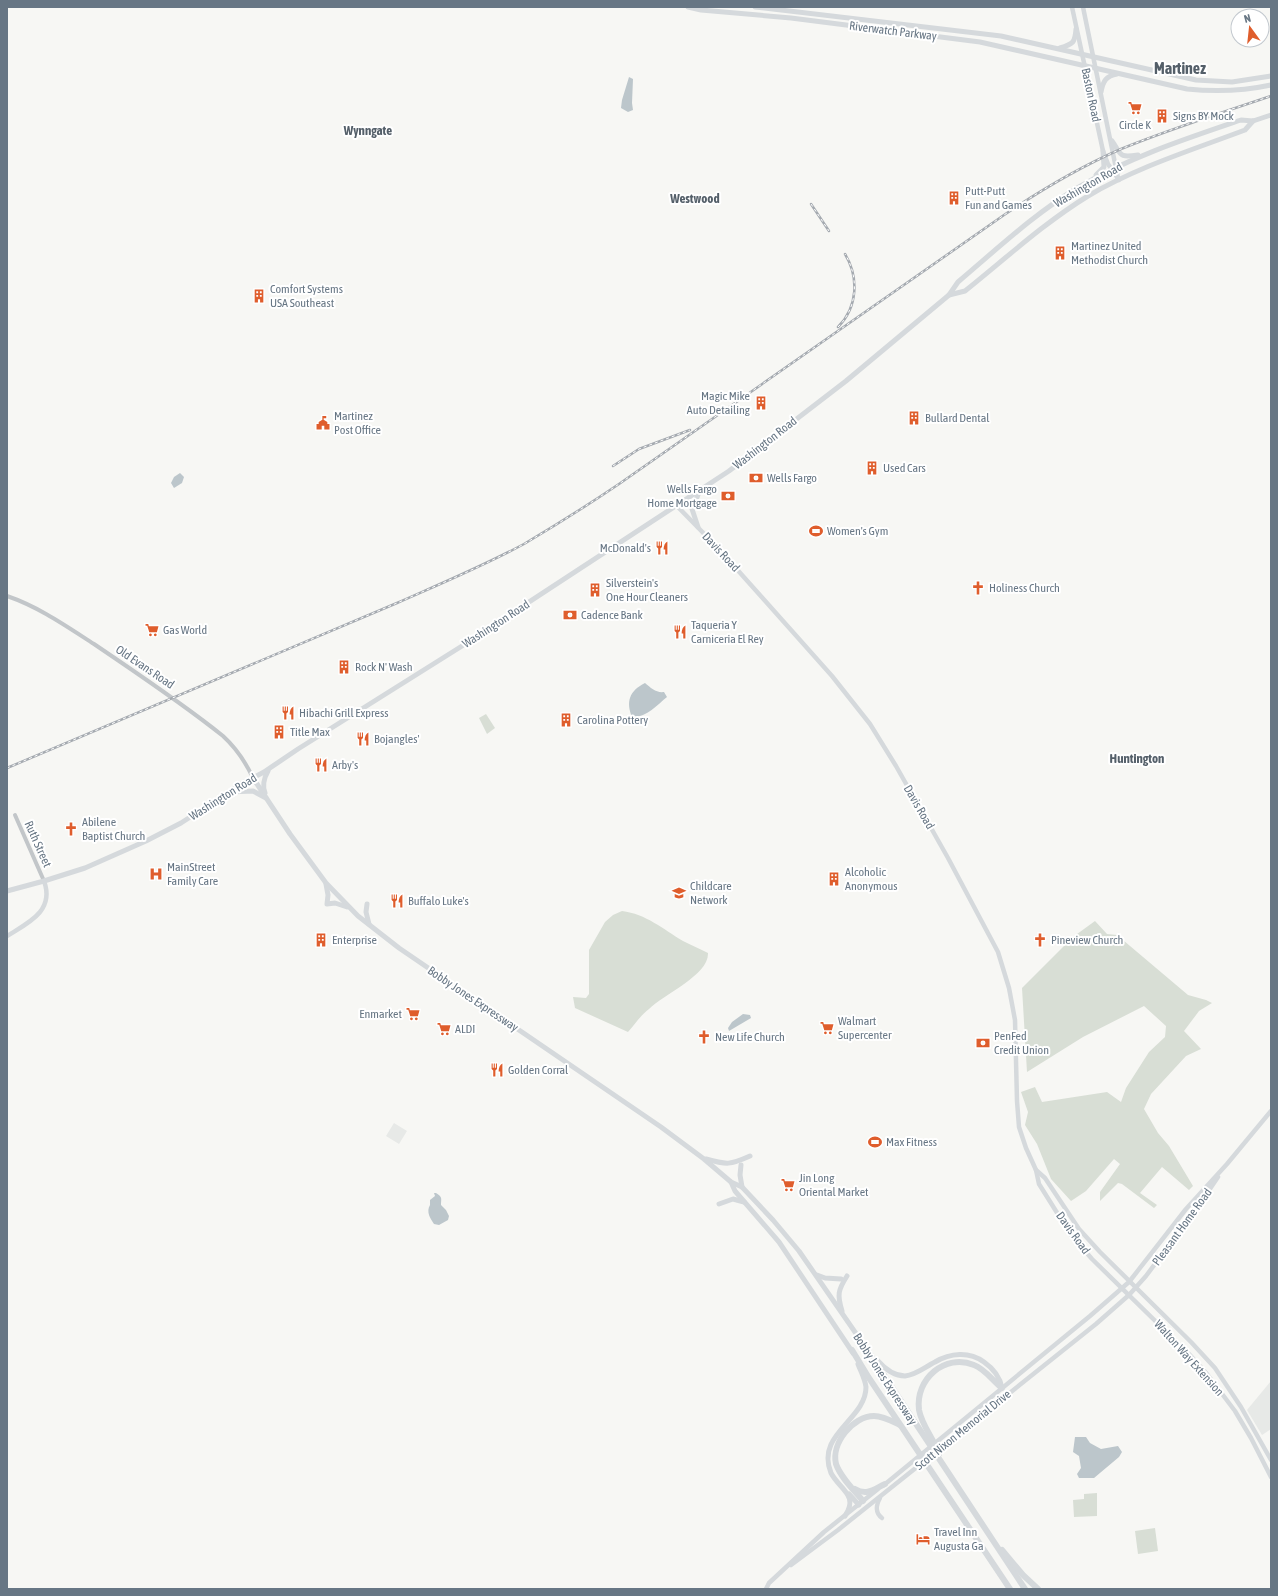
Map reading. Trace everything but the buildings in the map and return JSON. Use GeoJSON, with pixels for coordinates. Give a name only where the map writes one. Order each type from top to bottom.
{"type":"FeatureCollection","features":[{"type":"Feature","properties":{"kind":"highway","name":"Bobby Jones Expressway"},"geometry":{"type":"LineString","coordinates":[[864,1345],[925,1433],[1025,1589]]}},
{"type":"Feature","properties":{"kind":"highway","name":"Bobby Jones Expressway"},"geometry":{"type":"LineString","coordinates":[[852,1350],[914,1446],[1010,1589]]}},
{"type":"Feature","properties":{"kind":"highway"},"geometry":{"type":"LineString","coordinates":[[925,1433],[919,1409],[920,1395],[929,1375],[941,1366],[961,1362],[975,1365],[982,1369],[1002,1388]]}},
{"type":"Feature","properties":{"kind":"highway"},"geometry":{"type":"LineString","coordinates":[[863,1504],[839,1471],[836,1461],[837,1446],[844,1435],[857,1421],[870,1416],[884,1418],[901,1426]]}},
{"type":"Feature","properties":{"kind":"highway"},"geometry":{"type":"LineString","coordinates":[[852,1487],[859,1492],[865,1493],[871,1492],[885,1484]]}},
{"type":"Feature","properties":{"kind":"highway"},"geometry":{"type":"LineString","coordinates":[[996,1543],[1038,1589]]}},
{"type":"Feature","properties":{"kind":"highway"},"geometry":{"type":"LineString","coordinates":[[997,1571],[1005,1589]]}},
{"type":"Feature","properties":{"kind":"main road","name":"Riverwatch Parkway"},"geometry":{"type":"LineString","coordinates":[[688,7],[701,10],[791,18],[980,42],[1180,88],[1209,91],[1231,91],[1271,84]]}},
{"type":"Feature","properties":{"kind":"main road","name":"Riverwatch Parkway"},"geometry":{"type":"LineString","coordinates":[[756,7],[982,33],[1027,41],[1196,80],[1232,82],[1271,76]]}},
{"type":"Feature","properties":{"kind":"main road","name":"Baston Road"},"geometry":{"type":"LineString","coordinates":[[1072,7],[1103,151],[1114,168],[1119,180]]}},
{"type":"Feature","properties":{"kind":"main road"},"geometry":{"type":"LineString","coordinates":[[1083,7],[1112,141],[1114,168]]}},
{"type":"Feature","properties":{"kind":"main road"},"geometry":{"type":"LineString","coordinates":[[1058,49],[1070,45],[1074,41],[1076,29]]}},
{"type":"Feature","properties":{"kind":"main road"},"geometry":{"type":"LineString","coordinates":[[1101,92],[1105,79],[1111,75],[1119,74]]}},
{"type":"Feature","properties":{"kind":"main road"},"geometry":{"type":"LineString","coordinates":[[1180,88],[1182,78]]}},
{"type":"Feature","properties":{"kind":"main road","name":"Washington Road"},"geometry":{"type":"LineString","coordinates":[[7,891],[85,868],[148,840],[181,823],[228,792],[269,769],[298,749],[462,646],[729,471],[846,381],[949,295],[958,282],[1037,216],[1067,194],[1114,168],[1143,155],[1241,120],[1253,121],[1271,115]]}},
{"type":"Feature","properties":{"kind":"main road","name":"Washington Road"},"geometry":{"type":"LineString","coordinates":[[949,295],[965,291],[1057,217],[1088,196],[1154,163],[1245,130],[1253,121]]}},
{"type":"Feature","properties":{"kind":"main road"},"geometry":{"type":"LineString","coordinates":[[1112,141],[1119,154],[1123,156],[1143,155]]}},
{"type":"Feature","properties":{"kind":"main road"},"geometry":{"type":"LineString","coordinates":[[1093,179],[1104,167],[1103,151]]}},
{"type":"Feature","properties":{"kind":"main road"},"geometry":{"type":"LineString","coordinates":[[698,527],[692,508],[700,490]]}},
{"type":"Feature","properties":{"kind":"main road","name":"Davis Road"},"geometry":{"type":"LineString","coordinates":[[676,505],[698,527],[832,676],[870,724],[896,766],[983,922],[998,952],[1010,988],[1015,1020],[1016,1101],[1019,1127],[1026,1148],[1036,1170],[1039,1184],[1071,1235],[1121,1288]]}},
{"type":"Feature","properties":{"kind":"main road"},"geometry":{"type":"LineString","coordinates":[[268,800],[263,789],[265,776],[269,769]]}},
{"type":"Feature","properties":{"kind":"main road","name":"Bobby Jones Expressway"},"geometry":{"type":"LineString","coordinates":[[253,778],[290,834],[326,883],[348,907],[399,948],[661,1127],[702,1157],[730,1182],[742,1187],[773,1220],[799,1251],[864,1345]]}},
{"type":"Feature","properties":{"kind":"main road"},"geometry":{"type":"LineString","coordinates":[[228,792],[253,791],[268,800]]}},
{"type":"Feature","properties":{"kind":"main road"},"geometry":{"type":"LineString","coordinates":[[7,936],[37,917],[43,909],[48,893],[44,881]]}},
{"type":"Feature","properties":{"kind":"main road"},"geometry":{"type":"LineString","coordinates":[[326,883],[328,895],[327,904],[335,903],[348,907]]}},
{"type":"Feature","properties":{"kind":"main road"},"geometry":{"type":"LineString","coordinates":[[367,904],[366,912],[370,925]]}},
{"type":"Feature","properties":{"kind":"main road","name":"Pleasant Home Road"},"geometry":{"type":"LineString","coordinates":[[1129,1282],[1186,1209],[1227,1164],[1271,1111]]}},
{"type":"Feature","properties":{"kind":"main road"},"geometry":{"type":"LineString","coordinates":[[702,1157],[722,1164],[728,1164],[750,1156]]}},
{"type":"Feature","properties":{"kind":"main road","name":"Pleasant Home Road"},"geometry":{"type":"LineString","coordinates":[[1135,1288],[1146,1276],[1199,1205],[1227,1164]]}},
{"type":"Feature","properties":{"kind":"main road"},"geometry":{"type":"LineString","coordinates":[[741,1165],[740,1175],[742,1187]]}},
{"type":"Feature","properties":{"kind":"main road","name":"Davis Road"},"geometry":{"type":"LineString","coordinates":[[1036,1170],[1045,1178],[1079,1228],[1098,1251],[1129,1282]]}},
{"type":"Feature","properties":{"kind":"main road","name":"Bobby Jones Expressway"},"geometry":{"type":"LineString","coordinates":[[730,1182],[735,1191],[779,1242],[852,1350]]}},
{"type":"Feature","properties":{"kind":"main road"},"geometry":{"type":"LineString","coordinates":[[719,1204],[733,1199],[746,1203]]}},
{"type":"Feature","properties":{"kind":"main road"},"geometry":{"type":"LineString","coordinates":[[816,1274],[825,1278],[841,1279]]}},
{"type":"Feature","properties":{"kind":"main road"},"geometry":{"type":"LineString","coordinates":[[844,1316],[838,1295],[841,1286],[848,1276]]}},
{"type":"Feature","properties":{"kind":"main road","name":"Walton Way Extension"},"geometry":{"type":"LineString","coordinates":[[1129,1282],[1191,1342],[1215,1368],[1233,1393],[1271,1460]]}},
{"type":"Feature","properties":{"kind":"main road","name":"Scott Nixon Memorial Drive"},"geometry":{"type":"LineString","coordinates":[[787,1567],[796,1562],[863,1510],[863,1504],[885,1484],[1090,1316],[1129,1282]]}},
{"type":"Feature","properties":{"kind":"main road","name":"Walton Way Extension"},"geometry":{"type":"LineString","coordinates":[[1121,1288],[1207,1374],[1235,1411],[1271,1477]]}},
{"type":"Feature","properties":{"kind":"main road","name":"Scott Nixon Memorial Drive"},"geometry":{"type":"LineString","coordinates":[[766,1589],[769,1584],[813,1542],[845,1516],[891,1488],[1096,1324],[1135,1288]]}},
{"type":"Feature","properties":{"kind":"main road"},"geometry":{"type":"LineString","coordinates":[[864,1345],[884,1368],[900,1376],[916,1373],[936,1361],[950,1355],[963,1354],[975,1357],[992,1368],[1000,1378],[1002,1388],[1008,1393]]}},
{"type":"Feature","properties":{"kind":"main road"},"geometry":{"type":"LineString","coordinates":[[845,1516],[850,1508],[850,1499],[829,1468],[828,1455],[835,1436],[859,1407],[866,1389],[864,1378],[852,1350]]}},
{"type":"Feature","properties":{"kind":"main road"},"geometry":{"type":"LineString","coordinates":[[1257,1450],[1264,1447]]}},
{"type":"Feature","properties":{"kind":"main road"},"geometry":{"type":"LineString","coordinates":[[828,1455],[830,1465],[835,1476],[863,1504]]}},
{"type":"Feature","properties":{"kind":"main road"},"geometry":{"type":"LineString","coordinates":[[882,1518],[877,1513],[877,1505],[879,1500],[891,1488]]}},
{"type":"Feature","properties":{"kind":"street","name":"Old Evans Road"},"geometry":{"type":"LineString","coordinates":[[7,596],[24,602],[62,623],[189,709],[229,743],[248,768],[253,778]]}},
{"type":"Feature","properties":{"kind":"street","name":"Ruth Street"},"geometry":{"type":"LineString","coordinates":[[14,816],[44,881]]}},
{"type":"Feature","properties":{"kind":"shaded area"},"geometry":{"type":"Polygon","coordinates":[[[629,77],[633,79],[633,110],[628,112],[621,108],[629,77]]]}},
{"type":"Feature","properties":{"kind":"shaded area"},"geometry":{"type":"Polygon","coordinates":[[[180,473],[184,477],[182,483],[174,488],[171,483],[174,477],[180,473]]]}},
{"type":"Feature","properties":{"kind":"shaded area"},"geometry":{"type":"Polygon","coordinates":[[[645,683],[656,691],[664,692],[667,697],[647,713],[637,717],[632,717],[629,706],[630,697],[635,690],[645,683]]]}},
{"type":"Feature","properties":{"kind":"shaded area"},"geometry":{"type":"Polygon","coordinates":[[[486,714],[495,728],[487,734],[479,718],[486,714]]]}},
{"type":"Feature","properties":{"kind":"shaded area"},"geometry":{"type":"Polygon","coordinates":[[[622,911],[639,915],[683,941],[708,953],[706,961],[694,976],[646,1011],[628,1032],[575,1008],[573,997],[586,998],[589,994],[589,950],[605,922],[613,915],[622,911]]]}},
{"type":"Feature","properties":{"kind":"shaded area"},"geometry":{"type":"Polygon","coordinates":[[[1095,921],[1107,934],[1117,935],[1188,995],[1212,1003],[1199,1011],[1184,1031],[1201,1049],[1186,1056],[1151,1094],[1144,1109],[1158,1133],[1169,1146],[1193,1186],[1189,1190],[1162,1167],[1140,1193],[1157,1205],[1154,1208],[1122,1184],[1118,1183],[1100,1201],[1100,1192],[1120,1164],[1114,1159],[1086,1191],[1071,1201],[1051,1179],[1037,1144],[1025,1125],[1028,1112],[1021,1092],[1035,1087],[1042,1102],[1107,1092],[1121,1102],[1126,1088],[1149,1052],[1165,1037],[1166,1026],[1144,1006],[1083,1037],[1027,1072],[1022,988],[1073,937],[1095,921]]]}},
{"type":"Feature","properties":{"kind":"shaded area"},"geometry":{"type":"Polygon","coordinates":[[[743,1014],[750,1015],[751,1018],[729,1031],[728,1028],[732,1022],[743,1014]]]}},
{"type":"Feature","properties":{"kind":"shaded area"},"geometry":{"type":"Polygon","coordinates":[[[394,1123],[407,1131],[399,1144],[386,1136],[394,1123]]]}},
{"type":"Feature","properties":{"kind":"shaded area"},"geometry":{"type":"Polygon","coordinates":[[[434,1193],[441,1197],[441,1205],[449,1216],[448,1220],[439,1225],[434,1224],[428,1213],[430,1200],[435,1196],[434,1193]]]}},
{"type":"Feature","properties":{"kind":"shaded area"},"geometry":{"type":"Polygon","coordinates":[[[1271,1381],[1271,1429],[1262,1435],[1247,1410],[1271,1381]]]}},
{"type":"Feature","properties":{"kind":"shaded area"},"geometry":{"type":"Polygon","coordinates":[[[1075,1437],[1086,1437],[1090,1443],[1101,1449],[1118,1446],[1122,1452],[1119,1457],[1094,1478],[1079,1478],[1077,1474],[1081,1468],[1079,1456],[1073,1452],[1075,1437]]]}},
{"type":"Feature","properties":{"kind":"shaded area"},"geometry":{"type":"Polygon","coordinates":[[[1097,1493],[1097,1516],[1074,1517],[1073,1500],[1084,1499],[1084,1494],[1097,1493]]]}},
{"type":"Feature","properties":{"kind":"shaded area"},"geometry":{"type":"Polygon","coordinates":[[[1155,1528],[1158,1551],[1138,1554],[1135,1531],[1155,1528]]]}},
{"type":"Feature","properties":{"kind":"railway"},"geometry":{"type":"LineString","coordinates":[[7,768],[397,603],[509,552],[572,515],[619,484],[1004,215],[1046,188],[1091,163],[1121,149],[1271,96]]}},
{"type":"Feature","properties":{"kind":"railway"},"geometry":{"type":"LineString","coordinates":[[811,204],[829,231]]}},
{"type":"Feature","properties":{"kind":"railway"},"geometry":{"type":"LineString","coordinates":[[838,327],[850,310],[854,292],[853,272],[845,254]]}},
{"type":"Feature","properties":{"kind":"railway"},"geometry":{"type":"LineString","coordinates":[[613,466],[639,449],[690,430]]}},
{"type":"Feature","properties":{"kind":"place","name":"Circle K"},"geometry":{"type":"Point","coordinates":[1135,108]}},
{"type":"Feature","properties":{"kind":"place","name":"Signs BY Mock"},"geometry":{"type":"Point","coordinates":[1162,116]}},
{"type":"Feature","properties":{"kind":"place","name":"Putt-Putt Fun and Games"},"geometry":{"type":"Point","coordinates":[954,198]}},
{"type":"Feature","properties":{"kind":"place","name":"Martinez United Methodist Church"},"geometry":{"type":"Point","coordinates":[1060,253]}},
{"type":"Feature","properties":{"kind":"place","name":"Comfort Systems USA Southeast"},"geometry":{"type":"Point","coordinates":[259,296]}},
{"type":"Feature","properties":{"kind":"place","name":"Magic Mike Auto Detailing"},"geometry":{"type":"Point","coordinates":[761,403]}},
{"type":"Feature","properties":{"kind":"place","name":"Bullard Dental"},"geometry":{"type":"Point","coordinates":[914,418]}},
{"type":"Feature","properties":{"kind":"place","name":"Martinez Post Office"},"geometry":{"type":"Point","coordinates":[323,423]}},
{"type":"Feature","properties":{"kind":"place","name":"Used Cars"},"geometry":{"type":"Point","coordinates":[872,468]}},
{"type":"Feature","properties":{"kind":"place","name":"Wells Fargo"},"geometry":{"type":"Point","coordinates":[756,478]}},
{"type":"Feature","properties":{"kind":"place","name":"Wells Fargo Home Mortgage"},"geometry":{"type":"Point","coordinates":[728,496]}},
{"type":"Feature","properties":{"kind":"place","name":"Women's Gym"},"geometry":{"type":"Point","coordinates":[816,531]}},
{"type":"Feature","properties":{"kind":"place","name":"McDonald's"},"geometry":{"type":"Point","coordinates":[662,548]}},
{"type":"Feature","properties":{"kind":"place","name":"Holiness Church"},"geometry":{"type":"Point","coordinates":[978,588]}},
{"type":"Feature","properties":{"kind":"place","name":"Silverstein's One Hour Cleaners"},"geometry":{"type":"Point","coordinates":[595,590]}},
{"type":"Feature","properties":{"kind":"place","name":"Cadence Bank"},"geometry":{"type":"Point","coordinates":[570,615]}},
{"type":"Feature","properties":{"kind":"place","name":"Gas World"},"geometry":{"type":"Point","coordinates":[152,630]}},
{"type":"Feature","properties":{"kind":"place","name":"Taqueria Y Carniceria El Rey"},"geometry":{"type":"Point","coordinates":[680,632]}},
{"type":"Feature","properties":{"kind":"place","name":"Rock N' Wash"},"geometry":{"type":"Point","coordinates":[344,667]}},
{"type":"Feature","properties":{"kind":"place","name":"Hibachi Grill Express"},"geometry":{"type":"Point","coordinates":[288,713]}},
{"type":"Feature","properties":{"kind":"place","name":"Carolina Pottery"},"geometry":{"type":"Point","coordinates":[566,720]}},
{"type":"Feature","properties":{"kind":"place","name":"Title Max"},"geometry":{"type":"Point","coordinates":[279,732]}},
{"type":"Feature","properties":{"kind":"place","name":"Bojangles'"},"geometry":{"type":"Point","coordinates":[363,739]}},
{"type":"Feature","properties":{"kind":"place","name":"Arby's"},"geometry":{"type":"Point","coordinates":[321,765]}},
{"type":"Feature","properties":{"kind":"place","name":"Abilene Baptist Church"},"geometry":{"type":"Point","coordinates":[71,829]}},
{"type":"Feature","properties":{"kind":"place","name":"MainStreet Family Care"},"geometry":{"type":"Point","coordinates":[156,874]}},
{"type":"Feature","properties":{"kind":"place","name":"Alcoholic Anonymous"},"geometry":{"type":"Point","coordinates":[834,879]}},
{"type":"Feature","properties":{"kind":"place","name":"Childcare Network"},"geometry":{"type":"Point","coordinates":[679,893]}},
{"type":"Feature","properties":{"kind":"place","name":"Buffalo Luke's"},"geometry":{"type":"Point","coordinates":[397,901]}},
{"type":"Feature","properties":{"kind":"place","name":"Enterprise"},"geometry":{"type":"Point","coordinates":[321,940]}},
{"type":"Feature","properties":{"kind":"place","name":"Pineview Church"},"geometry":{"type":"Point","coordinates":[1040,940]}},
{"type":"Feature","properties":{"kind":"place","name":"Enmarket"},"geometry":{"type":"Point","coordinates":[413,1014]}},
{"type":"Feature","properties":{"kind":"place","name":"Walmart Supercenter"},"geometry":{"type":"Point","coordinates":[827,1028]}},
{"type":"Feature","properties":{"kind":"place","name":"ALDI"},"geometry":{"type":"Point","coordinates":[444,1029]}},
{"type":"Feature","properties":{"kind":"place","name":"New Life Church"},"geometry":{"type":"Point","coordinates":[704,1037]}},
{"type":"Feature","properties":{"kind":"place","name":"PenFed Credit Union"},"geometry":{"type":"Point","coordinates":[983,1043]}},
{"type":"Feature","properties":{"kind":"place","name":"Golden Corral"},"geometry":{"type":"Point","coordinates":[497,1070]}},
{"type":"Feature","properties":{"kind":"place","name":"Max Fitness"},"geometry":{"type":"Point","coordinates":[875,1142]}},
{"type":"Feature","properties":{"kind":"place","name":"Jin Long Oriental Market"},"geometry":{"type":"Point","coordinates":[788,1185]}},
{"type":"Feature","properties":{"kind":"place","name":"Travel Inn Augusta Ga"},"geometry":{"type":"Point","coordinates":[923,1539]}},
{"type":"Feature","properties":{"kind":"district","name":"Martinez"},"geometry":{"type":"Point","coordinates":[1180,68]}},
{"type":"Feature","properties":{"kind":"district","name":"Wynngate"},"geometry":{"type":"Point","coordinates":[368,130]}},
{"type":"Feature","properties":{"kind":"district","name":"Westwood"},"geometry":{"type":"Point","coordinates":[695,198]}},
{"type":"Feature","properties":{"kind":"district","name":"Huntington"},"geometry":{"type":"Point","coordinates":[1137,758]}}]}
